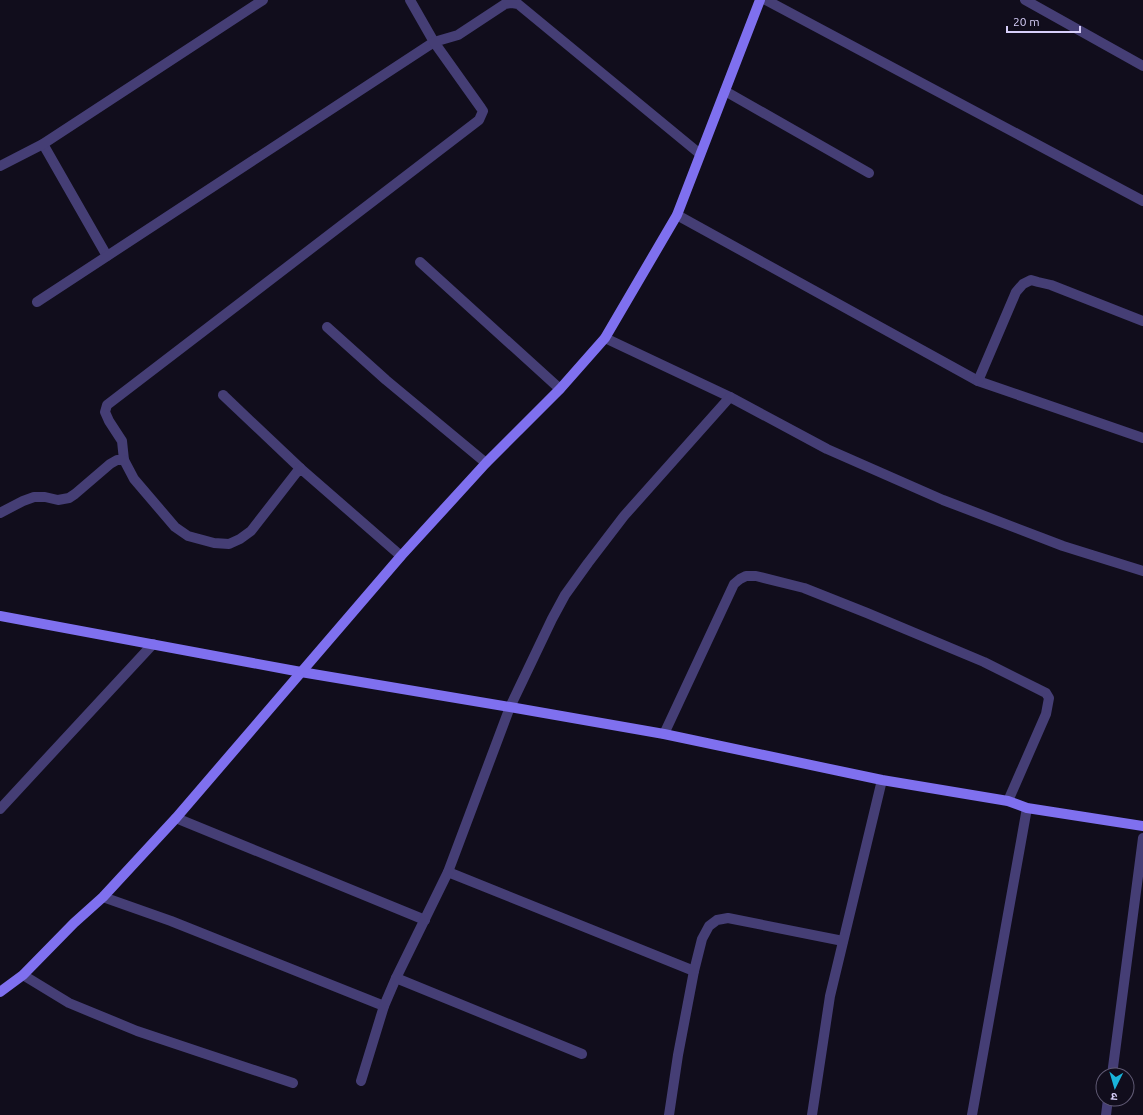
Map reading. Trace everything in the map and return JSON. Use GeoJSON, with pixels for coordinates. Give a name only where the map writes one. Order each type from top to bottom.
{"type":"FeatureCollection","features":[{"type":"Feature","properties":{"kind":"street"},"geometry":{"type":"LineString","coordinates":[[0,166],[43,144],[263,0]]}},
{"type":"Feature","properties":{"kind":"street"},"geometry":{"type":"LineString","coordinates":[[300,468],[251,531],[240,539],[229,544],[214,543],[188,536],[175,527],[134,480],[124,460],[122,441],[105,412],[107,405],[479,120],[482,112],[481,108],[434,42],[410,0]]}},
{"type":"Feature","properties":{"kind":"street"},"geometry":{"type":"LineString","coordinates":[[0,992],[23,975],[74,923],[103,897],[176,818],[401,556],[486,463],[560,389],[606,338],[676,215],[760,0]]}},
{"type":"Feature","properties":{"kind":"street"},"geometry":{"type":"LineString","coordinates":[[766,0],[1143,201]]}},
{"type":"Feature","properties":{"kind":"street"},"geometry":{"type":"LineString","coordinates":[[1024,0],[1143,66]]}},
{"type":"Feature","properties":{"kind":"street"},"geometry":{"type":"LineString","coordinates":[[37,302],[434,42],[458,35],[505,4],[518,4],[700,154]]}},
{"type":"Feature","properties":{"kind":"street"},"geometry":{"type":"LineString","coordinates":[[725,91],[869,173]]}},
{"type":"Feature","properties":{"kind":"street"},"geometry":{"type":"LineString","coordinates":[[43,144],[107,256]]}},
{"type":"Feature","properties":{"kind":"street"},"geometry":{"type":"LineString","coordinates":[[676,215],[978,381],[1143,438]]}},
{"type":"Feature","properties":{"kind":"street"},"geometry":{"type":"LineString","coordinates":[[420,262],[560,389]]}},
{"type":"Feature","properties":{"kind":"street"},"geometry":{"type":"LineString","coordinates":[[978,381],[1016,292],[1023,284],[1030,280],[1051,285],[1143,321]]}},
{"type":"Feature","properties":{"kind":"street"},"geometry":{"type":"LineString","coordinates":[[328,327],[386,380],[486,463]]}},
{"type":"Feature","properties":{"kind":"street"},"geometry":{"type":"LineString","coordinates":[[606,338],[730,397],[827,449],[943,500],[1063,546],[1143,571]]}},
{"type":"Feature","properties":{"kind":"street"},"geometry":{"type":"LineString","coordinates":[[223,395],[300,468],[401,556]]}},
{"type":"Feature","properties":{"kind":"street"},"geometry":{"type":"LineString","coordinates":[[361,1081],[384,1006],[396,978],[448,872],[510,707],[552,619],[565,595],[588,562],[624,516],[730,397]]}},
{"type":"Feature","properties":{"kind":"street"},"geometry":{"type":"LineString","coordinates":[[0,513],[22,501],[34,497],[45,497],[58,500],[69,498],[76,494],[110,464],[117,460],[124,460]]}},
{"type":"Feature","properties":{"kind":"street"},"geometry":{"type":"LineString","coordinates":[[664,734],[734,584],[746,576],[756,576],[804,588],[867,612],[984,662],[1046,692],[1049,698],[1046,714],[1008,801]]}},
{"type":"Feature","properties":{"kind":"street"},"geometry":{"type":"LineString","coordinates":[[0,616],[301,672],[664,734],[882,780],[1008,801],[1027,808],[1143,826]]}},
{"type":"Feature","properties":{"kind":"street"},"geometry":{"type":"LineString","coordinates":[[0,809],[154,644]]}},
{"type":"Feature","properties":{"kind":"street"},"geometry":{"type":"LineString","coordinates":[[812,1115],[830,996],[882,780]]}},
{"type":"Feature","properties":{"kind":"street"},"geometry":{"type":"LineString","coordinates":[[972,1115],[1027,808]]}},
{"type":"Feature","properties":{"kind":"street"},"geometry":{"type":"LineString","coordinates":[[176,818],[425,920]]}},
{"type":"Feature","properties":{"kind":"street"},"geometry":{"type":"LineString","coordinates":[[1113,1067],[1143,838]]}},
{"type":"Feature","properties":{"kind":"street"},"geometry":{"type":"LineString","coordinates":[[448,872],[694,971]]}},
{"type":"Feature","properties":{"kind":"street"},"geometry":{"type":"LineString","coordinates":[[103,897],[171,921],[384,1006]]}},
{"type":"Feature","properties":{"kind":"street"},"geometry":{"type":"LineString","coordinates":[[669,1115],[678,1055],[694,971],[702,939],[709,926],[717,920],[728,918],[843,941]]}},
{"type":"Feature","properties":{"kind":"street"},"geometry":{"type":"LineString","coordinates":[[23,975],[69,1003],[130,1028],[293,1083]]}},
{"type":"Feature","properties":{"kind":"street"},"geometry":{"type":"LineString","coordinates":[[396,978],[582,1054]]}}]}
